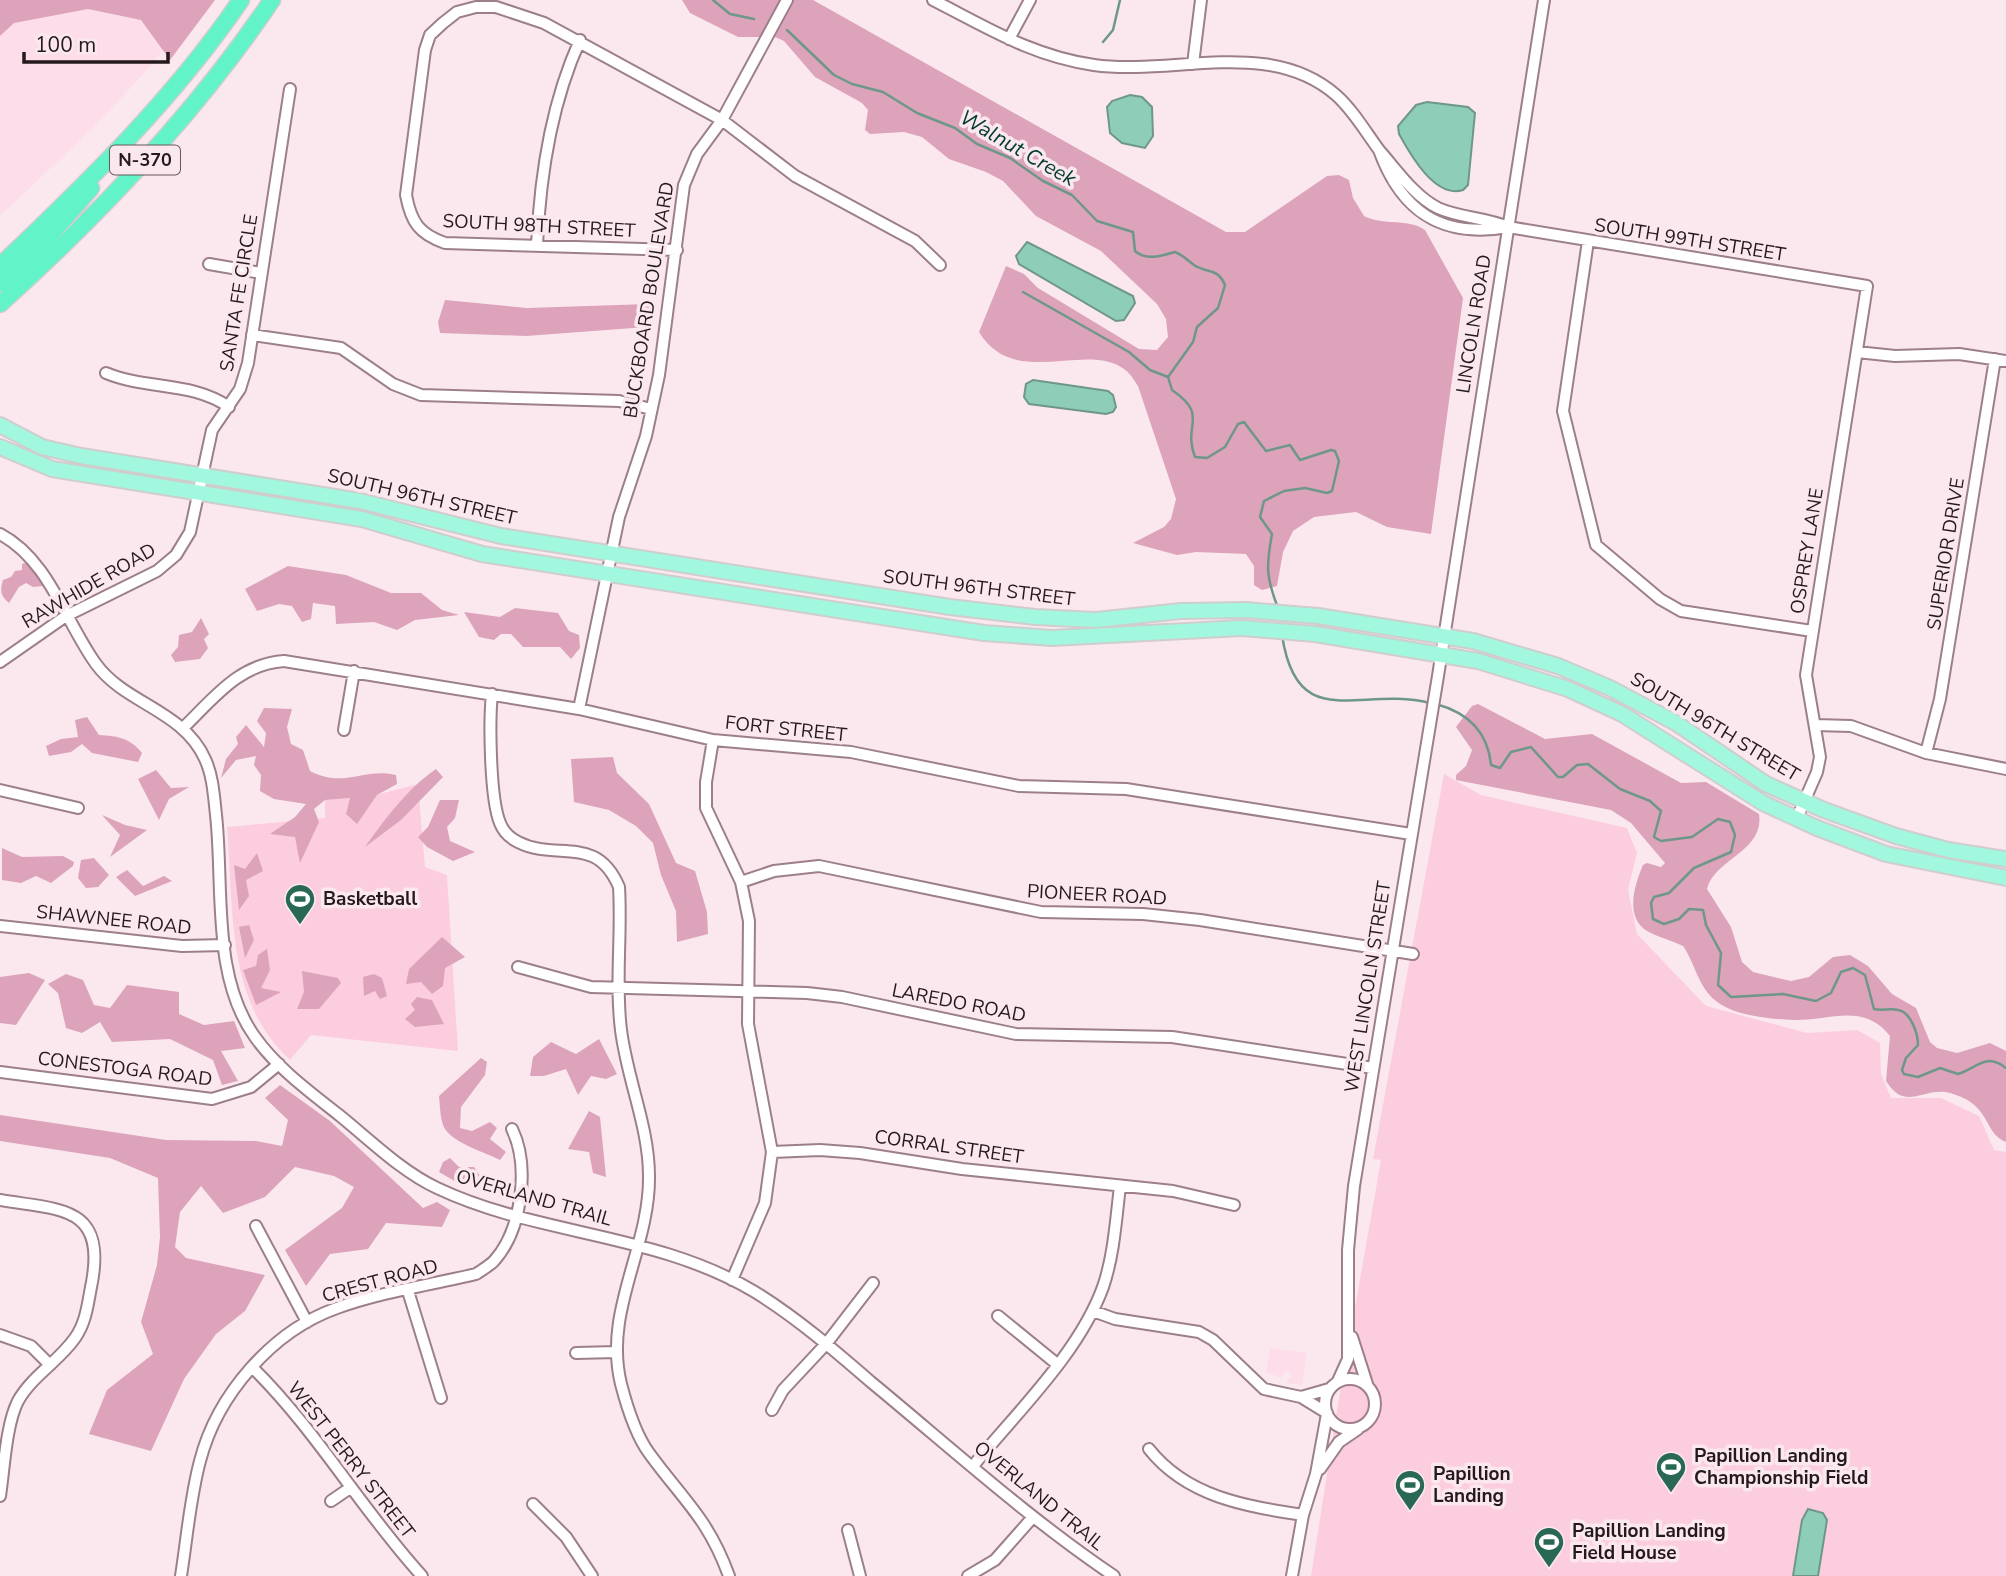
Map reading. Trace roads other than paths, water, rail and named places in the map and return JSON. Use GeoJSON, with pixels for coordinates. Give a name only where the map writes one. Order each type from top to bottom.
{"type":"FeatureCollection","features":[{"type":"Feature","properties":{"kind":"highway","name":"N-370"},"geometry":{"type":"LineString","coordinates":[[0,266],[113,158],[174,88],[241,0]]}},
{"type":"Feature","properties":{"kind":"highway","name":"N-370"},"geometry":{"type":"LineString","coordinates":[[0,304],[141,165],[219,72],[272,0]]}},
{"type":"Feature","properties":{"kind":"highway"},"geometry":{"type":"LineString","coordinates":[[0,283],[79,206],[113,158]]}},
{"type":"Feature","properties":{"kind":"main road","name":"SOUTH 96TH STREET"},"geometry":{"type":"LineString","coordinates":[[0,425],[26,440],[59,452],[360,501],[502,536],[1035,617],[1096,620],[1181,611],[1246,610],[1318,616],[1444,637],[1528,656],[1590,679],[1676,723],[1766,784],[1804,801],[1896,836],[1948,850],[2006,859]]}},
{"type":"Feature","properties":{"kind":"main road","name":"SOUTH 96TH STREET"},"geometry":{"type":"LineString","coordinates":[[0,447],[52,469],[362,520],[482,554],[998,634],[1052,638],[1242,628],[1315,634],[1441,654],[1514,670],[1598,702],[1692,755],[1763,803],[1886,854],[2006,878]]}},
{"type":"Feature","properties":{"kind":"street","name":"BUCKBOARD BOULEVARD"},"geometry":{"type":"LineString","coordinates":[[579,709],[611,552],[659,375],[689,169],[722,120],[787,0]]}},
{"type":"Feature","properties":{"kind":"street"},"geometry":{"type":"LineString","coordinates":[[933,0],[1049,57],[1098,66],[1274,66],[1313,79],[1346,105],[1378,149],[1412,187],[1438,207],[1488,219],[1507,228]]}},
{"type":"Feature","properties":{"kind":"street"},"geometry":{"type":"LineString","coordinates":[[1009,39],[1030,0]]}},
{"type":"Feature","properties":{"kind":"street"},"geometry":{"type":"LineString","coordinates":[[1193,64],[1201,0]]}},
{"type":"Feature","properties":{"kind":"street","name":"LINCOLN ROAD"},"geometry":{"type":"LineString","coordinates":[[1441,654],[1544,0]]}},
{"type":"Feature","properties":{"kind":"street","name":"SOUTH 98TH STREET"},"geometry":{"type":"LineString","coordinates":[[580,40],[544,23],[496,6],[457,12],[430,36],[425,50],[406,195],[410,217],[425,236],[445,243],[677,250]]}},
{"type":"Feature","properties":{"kind":"street"},"geometry":{"type":"LineString","coordinates":[[537,245],[553,113],[580,40],[722,120],[795,176],[915,242],[940,265]]}},
{"type":"Feature","properties":{"kind":"street","name":"SANTA FE CIRCLE"},"geometry":{"type":"LineString","coordinates":[[198,492],[212,429],[240,389],[252,335],[290,89]]}},
{"type":"Feature","properties":{"kind":"street","name":"SOUTH 99TH STREET"},"geometry":{"type":"LineString","coordinates":[[1507,228],[1867,286]]}},
{"type":"Feature","properties":{"kind":"street"},"geometry":{"type":"LineString","coordinates":[[1588,241],[1563,411],[1596,545],[1660,599],[1681,611],[1812,631]]}},
{"type":"Feature","properties":{"kind":"street"},"geometry":{"type":"LineString","coordinates":[[209,264],[261,273]]}},
{"type":"Feature","properties":{"kind":"street","name":"OSPREY LANE"},"geometry":{"type":"LineString","coordinates":[[1797,818],[1820,757],[1806,675],[1867,286]]}},
{"type":"Feature","properties":{"kind":"street"},"geometry":{"type":"LineString","coordinates":[[252,335],[341,348],[393,384],[421,395],[619,401],[651,409]]}},
{"type":"Feature","properties":{"kind":"street"},"geometry":{"type":"LineString","coordinates":[[1857,352],[1895,356],[1959,354],[2001,360]]}},
{"type":"Feature","properties":{"kind":"street","name":"SUPERIOR DRIVE"},"geometry":{"type":"LineString","coordinates":[[1926,753],[1940,699],[2001,360]]}},
{"type":"Feature","properties":{"kind":"street"},"geometry":{"type":"LineString","coordinates":[[106,373],[150,385],[191,388],[210,395],[229,407]]}},
{"type":"Feature","properties":{"kind":"street","name":"RAWHIDE ROAD"},"geometry":{"type":"LineString","coordinates":[[0,662],[66,616],[157,571],[176,555],[190,532],[198,492]]}},
{"type":"Feature","properties":{"kind":"street","name":"OVERLAND TRAIL"},"geometry":{"type":"LineString","coordinates":[[0,534],[24,551],[46,578],[97,666],[115,684],[183,727],[205,758],[213,788],[225,944],[231,987],[239,1012],[254,1036],[279,1065],[395,1161],[434,1187],[479,1205],[680,1257],[732,1280],[782,1310],[1033,1517],[1114,1576]]}},
{"type":"Feature","properties":{"kind":"street","name":"WEST LINCOLN STREET"},"geometry":{"type":"LineString","coordinates":[[1334,1385],[1348,1359],[1350,1218],[1441,654]]}},
{"type":"Feature","properties":{"kind":"street","name":"FORT STREET"},"geometry":{"type":"LineString","coordinates":[[183,727],[231,681],[254,666],[284,661],[579,709],[713,740],[851,752],[1019,786],[1126,789],[1410,834]]}},
{"type":"Feature","properties":{"kind":"street"},"geometry":{"type":"LineString","coordinates":[[344,730],[354,671]]}},
{"type":"Feature","properties":{"kind":"street"},"geometry":{"type":"LineString","coordinates":[[492,694],[490,714],[499,822],[516,842],[593,856],[613,873],[620,900],[622,1037],[646,1149],[649,1176],[646,1207],[622,1297],[617,1352],[622,1388],[647,1451],[693,1506],[716,1540],[729,1576]]}},
{"type":"Feature","properties":{"kind":"street"},"geometry":{"type":"LineString","coordinates":[[1815,725],[1851,726],[1926,753],[2006,769]]}},
{"type":"Feature","properties":{"kind":"street"},"geometry":{"type":"LineString","coordinates":[[713,740],[706,782],[706,808],[741,882],[749,921],[750,1046],[772,1152],[765,1203],[732,1280]]}},
{"type":"Feature","properties":{"kind":"street"},"geometry":{"type":"LineString","coordinates":[[0,790],[78,808]]}},
{"type":"Feature","properties":{"kind":"street","name":"PIONEER ROAD"},"geometry":{"type":"LineString","coordinates":[[741,882],[774,871],[819,866],[1041,912],[1155,915],[1413,954]]}},
{"type":"Feature","properties":{"kind":"street","name":"SHAWNEE ROAD"},"geometry":{"type":"LineString","coordinates":[[0,926],[182,946],[225,944]]}},
{"type":"Feature","properties":{"kind":"street","name":"LAREDO ROAD"},"geometry":{"type":"LineString","coordinates":[[518,967],[591,987],[748,990],[842,997],[1016,1034],[1172,1037],[1373,1068]]}},
{"type":"Feature","properties":{"kind":"street","name":"CONESTOGA ROAD"},"geometry":{"type":"LineString","coordinates":[[0,1072],[212,1099],[251,1087],[279,1065]]}},
{"type":"Feature","properties":{"kind":"street","name":"CREST ROAD"},"geometry":{"type":"LineString","coordinates":[[181,1576],[199,1461],[211,1428],[226,1401],[267,1351],[307,1322],[336,1308],[476,1274],[494,1261],[506,1241],[516,1214],[521,1158],[512,1129]]}},
{"type":"Feature","properties":{"kind":"street","name":"CORRAL STREET"},"geometry":{"type":"LineString","coordinates":[[772,1152],[820,1150],[860,1153],[962,1169],[1173,1191],[1234,1205]]}},
{"type":"Feature","properties":{"kind":"street"},"geometry":{"type":"LineString","coordinates":[[973,1466],[1076,1340],[1093,1311],[1110,1258],[1120,1186]]}},
{"type":"Feature","properties":{"kind":"street"},"geometry":{"type":"LineString","coordinates":[[0,1200],[63,1211],[79,1218],[90,1230],[96,1246],[84,1323],[74,1340],[26,1389],[16,1404],[0,1496]]}},
{"type":"Feature","properties":{"kind":"street"},"geometry":{"type":"LineString","coordinates":[[256,1226],[307,1322]]}},
{"type":"Feature","properties":{"kind":"street"},"geometry":{"type":"LineString","coordinates":[[772,1410],[783,1390],[873,1283]]}},
{"type":"Feature","properties":{"kind":"street"},"geometry":{"type":"LineString","coordinates":[[408,1291],[441,1398]]}},
{"type":"Feature","properties":{"kind":"street"},"geometry":{"type":"LineString","coordinates":[[1093,1311],[1115,1319],[1199,1332],[1213,1340],[1264,1389],[1301,1397],[1327,1413],[1339,1426],[1358,1429]]}},
{"type":"Feature","properties":{"kind":"street"},"geometry":{"type":"LineString","coordinates":[[998,1316],[1056,1364]]}},
{"type":"Feature","properties":{"kind":"street","name":"WEST LINCOLN STREET"},"geometry":{"type":"LineString","coordinates":[[1350,1327],[1367,1384]]}},
{"type":"Feature","properties":{"kind":"street"},"geometry":{"type":"LineString","coordinates":[[0,1335],[31,1346],[50,1365]]}},
{"type":"Feature","properties":{"kind":"street"},"geometry":{"type":"LineString","coordinates":[[576,1353],[617,1352]]}},
{"type":"Feature","properties":{"kind":"street","name":"WEST PERRY STREET"},"geometry":{"type":"LineString","coordinates":[[252,1367],[318,1441],[350,1488],[422,1576]]}},
{"type":"Feature","properties":{"kind":"street"},"geometry":{"type":"LineString","coordinates":[[1301,1397],[1350,1378],[1367,1384],[1374,1394],[1372,1417],[1339,1441],[1316,1474]]}},
{"type":"Feature","properties":{"kind":"street"},"geometry":{"type":"LineString","coordinates":[[1292,1576],[1303,1515],[1316,1474],[1327,1413],[1325,1401],[1334,1385]]}},
{"type":"Feature","properties":{"kind":"street"},"geometry":{"type":"LineString","coordinates":[[1149,1449],[1164,1468],[1206,1492],[1251,1506],[1303,1515]]}},
{"type":"Feature","properties":{"kind":"street"},"geometry":{"type":"LineString","coordinates":[[331,1501],[350,1488]]}},
{"type":"Feature","properties":{"kind":"street"},"geometry":{"type":"LineString","coordinates":[[533,1504],[566,1537],[592,1576]]}},
{"type":"Feature","properties":{"kind":"street"},"geometry":{"type":"LineString","coordinates":[[968,1576],[995,1560],[1033,1517]]}},
{"type":"Feature","properties":{"kind":"street"},"geometry":{"type":"LineString","coordinates":[[848,1530],[860,1576]]}},
{"type":"Feature","properties":{"kind":"waterway","name":"Walnut Creek"},"geometry":{"type":"LineString","coordinates":[[713,0],[730,14],[754,19]]}},
{"type":"Feature","properties":{"kind":"waterway"},"geometry":{"type":"LineString","coordinates":[[1103,42],[1113,30],[1120,0]]}},
{"type":"Feature","properties":{"kind":"waterway","name":"Walnut Creek"},"geometry":{"type":"LineString","coordinates":[[787,30],[834,75],[852,84],[883,92],[917,113],[955,128],[977,144],[1010,158],[1043,181],[1072,195],[1097,221],[1133,232],[1135,251],[1139,254],[1154,257],[1175,252],[1222,279],[1225,285],[1218,308],[1197,327],[1193,342],[1168,377],[1172,390],[1183,399],[1193,414],[1191,436],[1195,457],[1207,458],[1225,447],[1238,424],[1244,422],[1266,451],[1290,445],[1300,460],[1331,450],[1335,451],[1339,461],[1332,491],[1327,493],[1305,488],[1284,491],[1264,501],[1260,517],[1272,534],[1268,571],[1278,608]]}},
{"type":"Feature","properties":{"kind":"waterway"},"geometry":{"type":"LineString","coordinates":[[1023,292],[1129,352],[1150,370],[1168,377]]}},
{"type":"Feature","properties":{"kind":"waterway","name":"Walnut Creek"},"geometry":{"type":"LineString","coordinates":[[1282,635],[1290,666],[1302,686],[1317,696],[1335,700],[1404,699],[1430,703]]}},
{"type":"Feature","properties":{"kind":"waterway","name":"Walnut Creek"},"geometry":{"type":"LineString","coordinates":[[1436,704],[1458,713],[1475,726],[1486,743],[1491,765],[1500,768],[1511,752],[1531,747],[1558,777],[1563,777],[1577,765],[1588,764],[1620,789],[1650,801],[1661,811],[1654,837],[1661,841],[1692,837],[1718,819],[1730,822],[1735,835],[1731,852],[1694,868],[1669,893],[1654,897],[1651,903],[1653,919],[1664,924],[1679,919],[1689,909],[1703,910],[1706,925],[1721,953],[1718,985],[1731,997],[1783,994],[1816,1001],[1831,993],[1841,972],[1853,968],[1865,975],[1874,1009],[1895,1009],[1903,1012],[1913,1024],[1918,1045],[1906,1058],[1902,1070],[1904,1074],[1918,1077],[1940,1068],[1958,1074],[1987,1061],[1999,1063],[2006,1068]]}},
{"type":"Feature","properties":{"kind":"place","name":"Basketball"},"geometry":{"type":"Point","coordinates":[300,926]}},
{"type":"Feature","properties":{"kind":"place","name":"Papillion Landing Championship Field"},"geometry":{"type":"Point","coordinates":[1671,1494]}},
{"type":"Feature","properties":{"kind":"place","name":"Papillion Landing"},"geometry":{"type":"Point","coordinates":[1410,1512]}},
{"type":"Feature","properties":{"kind":"place","name":"Papillion Landing Field House"},"geometry":{"type":"Point","coordinates":[1549,1569]}}]}
